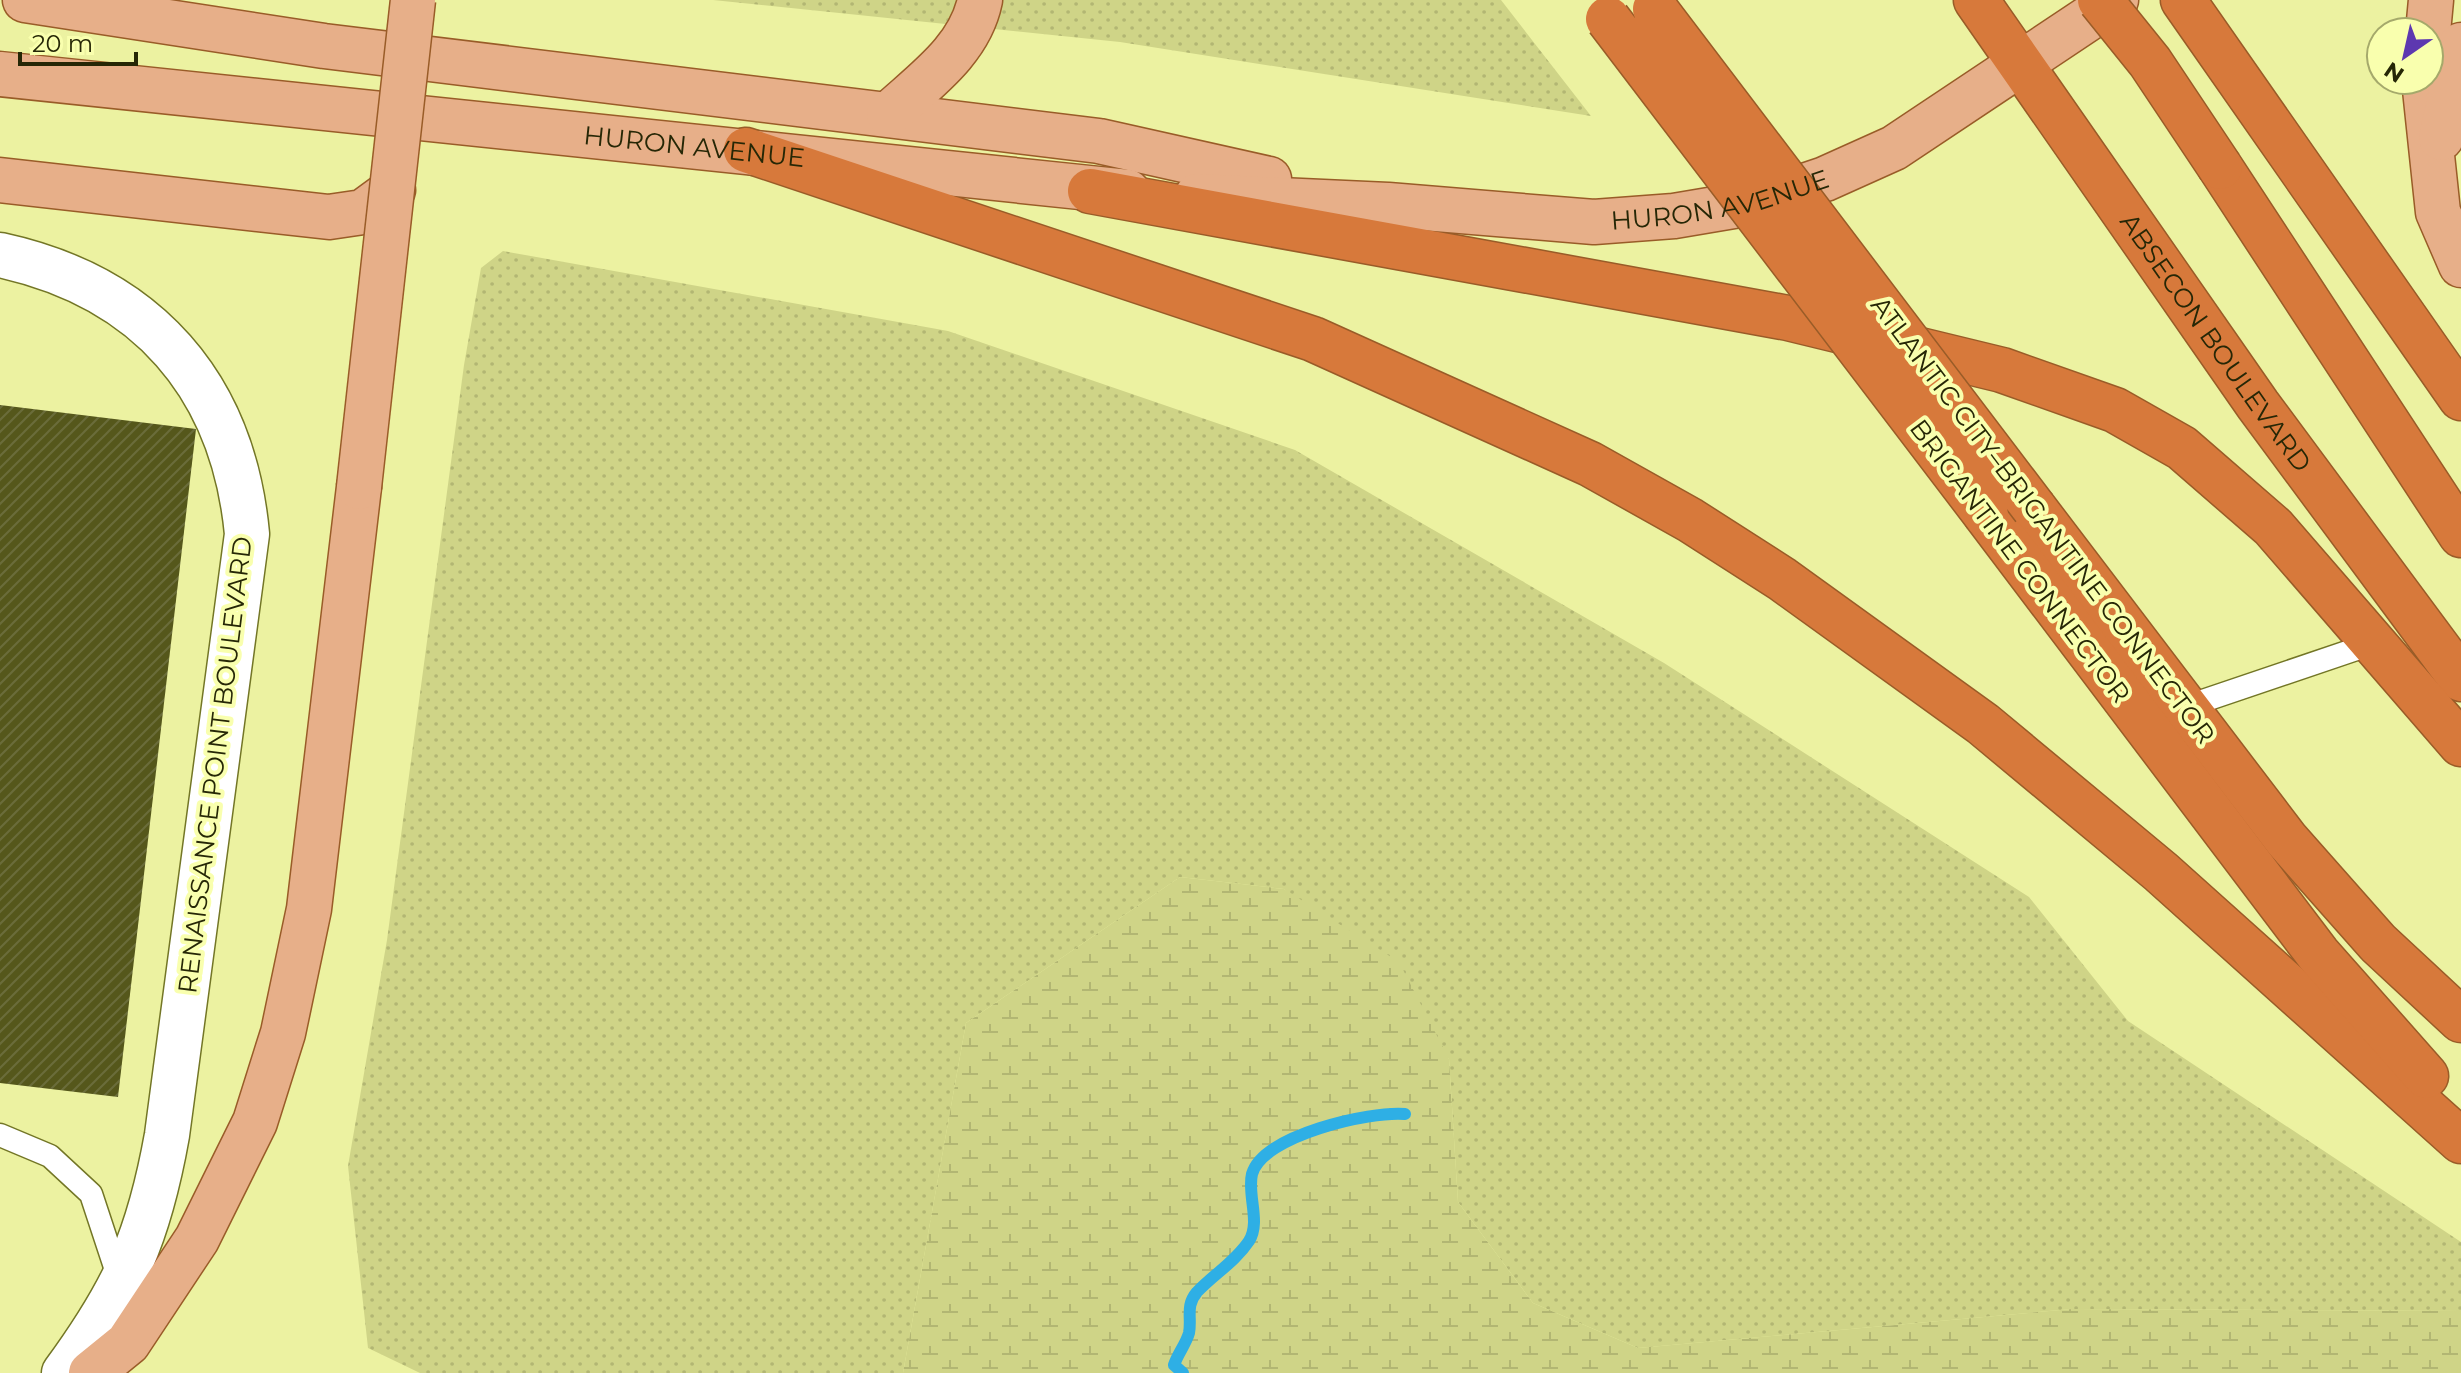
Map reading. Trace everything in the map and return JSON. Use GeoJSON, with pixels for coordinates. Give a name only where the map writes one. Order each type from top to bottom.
{"type":"FeatureCollection","features":[{"type":"Feature","properties":{"kind":"highway","name":"ABSECON BOULEVARD"},"geometry":{"type":"LineString","coordinates":[[1976,0],[2276,431],[2461,679]]}},
{"type":"Feature","properties":{"kind":"highway"},"geometry":{"type":"LineString","coordinates":[[2100,0],[2150,62],[2461,535]]}},
{"type":"Feature","properties":{"kind":"highway"},"geometry":{"type":"LineString","coordinates":[[2183,0],[2461,398]]}},
{"type":"Feature","properties":{"kind":"highway","name":"ATLANTIC CITY–BRIGANTINE CONNECTOR"},"geometry":{"type":"LineString","coordinates":[[1651,5],[2185,707],[2332,893],[2378,943],[2461,1020]]}},
{"type":"Feature","properties":{"kind":"highway","name":"BRIGANTINE CONNECTOR"},"geometry":{"type":"LineString","coordinates":[[1599,10],[2318,954],[2461,1112]]}},
{"type":"Feature","properties":{"kind":"highway"},"geometry":{"type":"LineString","coordinates":[[746,150],[1313,339],[1590,464],[1690,520],[1782,579],[1983,724],[2161,872],[2461,1141]]}},
{"type":"Feature","properties":{"kind":"highway"},"geometry":{"type":"LineString","coordinates":[[1090,191],[1746,309],[1950,356],[2050,385],[2137,421],[2212,471],[2273,527],[2461,744]]}},
{"type":"Feature","properties":{"kind":"main road","name":"HURON AVENUE"},"geometry":{"type":"LineString","coordinates":[[25,0],[324,46],[1099,141],[1388,205]]}},
{"type":"Feature","properties":{"kind":"main road"},"geometry":{"type":"LineString","coordinates":[[91,1373],[128,1343],[197,1239],[255,1122],[280,1045],[309,909],[413,0]]}},
{"type":"Feature","properties":{"kind":"main road"},"geometry":{"type":"LineString","coordinates":[[889,114],[962,43],[973,23],[980,0]]}},
{"type":"Feature","properties":{"kind":"main road","name":"HURON AVENUE"},"geometry":{"type":"LineString","coordinates":[[0,74],[746,150],[1090,191],[1388,205],[1594,222],[1688,215],[1757,202],[1825,179],[1894,148],[2116,0]]}},
{"type":"Feature","properties":{"kind":"main road"},"geometry":{"type":"LineString","coordinates":[[2432,175],[2461,45]]}},
{"type":"Feature","properties":{"kind":"main road"},"geometry":{"type":"LineString","coordinates":[[2425,96],[2438,212],[2461,265]]}},
{"type":"Feature","properties":{"kind":"main road"},"geometry":{"type":"LineString","coordinates":[[0,180],[329,217],[363,212],[393,190]]}},
{"type":"Feature","properties":{"kind":"street","name":"RENAISSANCE POINT BOULEVARD"},"geometry":{"type":"LineString","coordinates":[[0,255],[56,269],[81,281],[132,312],[156,332],[199,382],[214,410],[238,471],[244,505],[245,569],[167,1135],[151,1212],[121,1287],[64,1373]]}},
{"type":"Feature","properties":{"kind":"lane"},"geometry":{"type":"LineString","coordinates":[[2185,707],[2374,643]]}},
{"type":"Feature","properties":{"kind":"lane"},"geometry":{"type":"LineString","coordinates":[[0,1135],[50,1156],[91,1194],[121,1287]]}},
{"type":"Feature","properties":{"kind":"green space"},"geometry":{"type":"Polygon","coordinates":[[[713,0],[1501,0],[1591,116],[1120,42],[713,0]]]}},
{"type":"Feature","properties":{"kind":"green space"},"geometry":{"type":"Polygon","coordinates":[[[503,251],[948,331],[1295,450],[1664,663],[2029,897],[2128,1021],[2461,1242],[2461,1311],[2072,1309],[1638,1348],[1533,1303],[1458,1202],[1449,1059],[1284,889],[1180,877],[966,1023],[903,1373],[420,1373],[368,1348],[348,1166],[387,940],[464,365],[481,268],[503,251]]]}},
{"type":"Feature","properties":{"kind":"green space"},"geometry":{"type":"Polygon","coordinates":[[[1180,877],[1284,889],[1399,962],[1449,1059],[1458,1202],[1533,1303],[1638,1348],[2072,1309],[2461,1311],[2461,1373],[903,1373],[966,1023],[1180,877]]]}},
{"type":"Feature","properties":{"kind":"building"},"geometry":{"type":"Polygon","coordinates":[[[0,405],[196,429],[118,1097],[0,1083],[0,405]]]}},
{"type":"Feature","properties":{"kind":"waterway"},"geometry":{"type":"LineString","coordinates":[[1183,1373],[1174,1365],[1189,1333],[1193,1297],[1237,1255],[1252,1234],[1251,1182],[1260,1160],[1296,1137],[1320,1128],[1368,1117],[1405,1114]]}}]}
